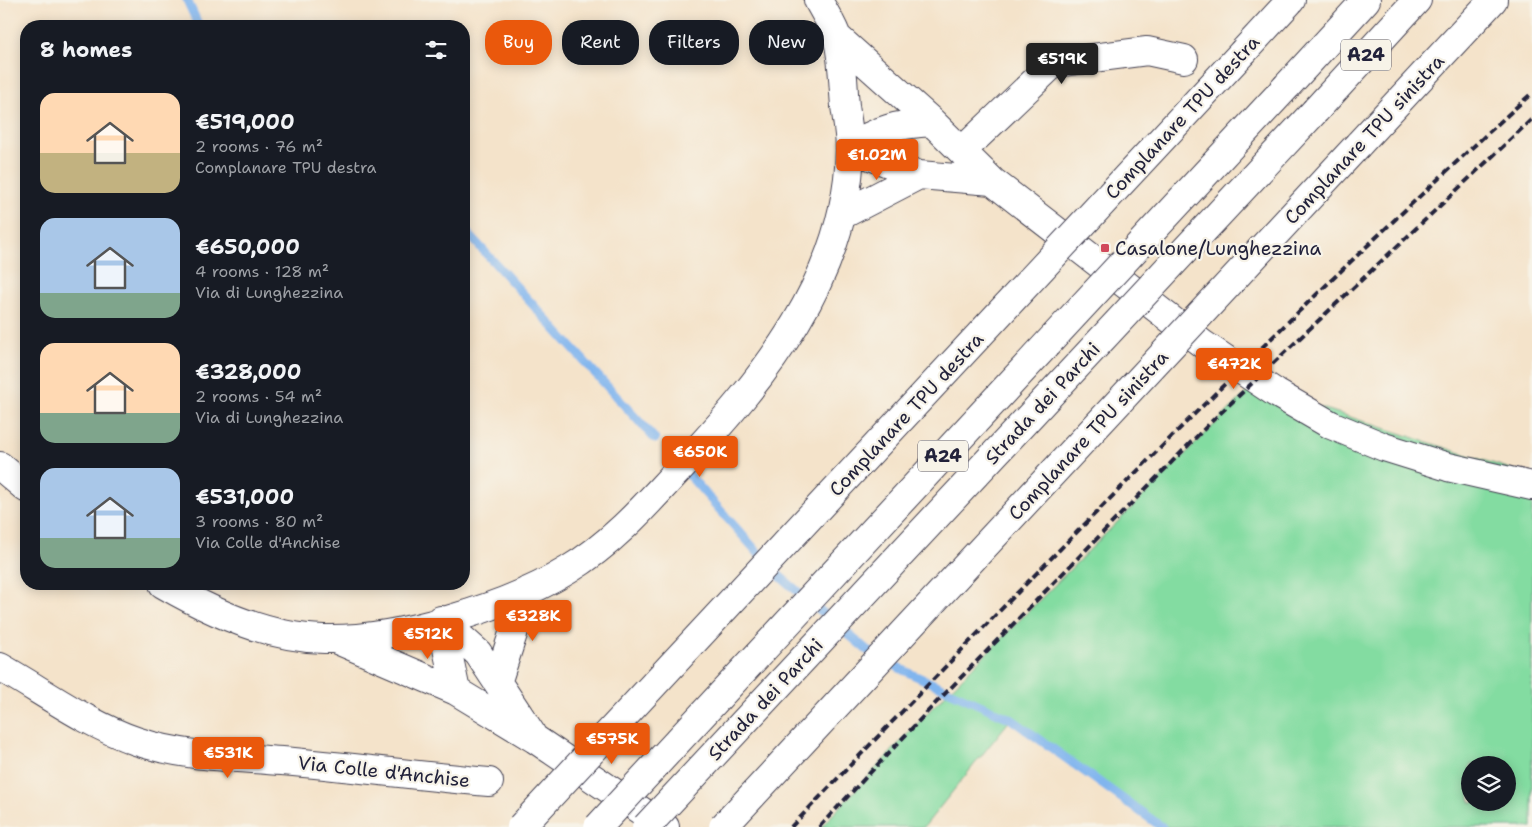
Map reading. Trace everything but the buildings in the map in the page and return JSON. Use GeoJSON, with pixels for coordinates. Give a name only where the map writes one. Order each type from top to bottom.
{"type":"FeatureCollection","features":[{"type":"Feature","properties":{"kind":"main road"},"geometry":{"type":"LineString","coordinates":[[818,0],[838,38],[932,122],[992,182],[1204,345],[1314,416],[1365,440],[1414,457],[1532,486]]}},
{"type":"Feature","properties":{"kind":"main road","name":"Complanare TPU destra"},"geometry":{"type":"LineString","coordinates":[[521,827],[1291,0]]}},
{"type":"Feature","properties":{"kind":"main road","name":"Strada dei Parchi"},"geometry":{"type":"LineString","coordinates":[[598,827],[1366,0]]}},
{"type":"Feature","properties":{"kind":"main road","name":"Strada dei Parchi"},"geometry":{"type":"LineString","coordinates":[[646,827],[1417,0]]}},
{"type":"Feature","properties":{"kind":"main road","name":"Complanare TPU sinistra"},"geometry":{"type":"LineString","coordinates":[[723,827],[1493,0]]}},
{"type":"Feature","properties":{"kind":"main road"},"geometry":{"type":"LineString","coordinates":[[175,590],[206,606],[262,628],[298,637],[336,639],[389,633],[441,620],[527,591],[576,565],[626,526],[742,400],[767,368],[826,266],[842,215],[850,148],[838,38]]}},
{"type":"Feature","properties":{"kind":"main road"},"geometry":{"type":"LineString","coordinates":[[962,151],[1054,63],[1147,51],[1184,59]]}},
{"type":"Feature","properties":{"kind":"main road"},"geometry":{"type":"LineString","coordinates":[[850,148],[867,136],[886,128],[932,122]]}},
{"type":"Feature","properties":{"kind":"main road"},"geometry":{"type":"LineString","coordinates":[[850,148],[919,175],[992,182]]}},
{"type":"Feature","properties":{"kind":"main road"},"geometry":{"type":"LineString","coordinates":[[842,215],[919,175]]}},
{"type":"Feature","properties":{"kind":"main road"},"geometry":{"type":"LineString","coordinates":[[0,466],[20,483]]}},
{"type":"Feature","properties":{"kind":"main road"},"geometry":{"type":"LineString","coordinates":[[498,680],[527,591]]}},
{"type":"Feature","properties":{"kind":"main road"},"geometry":{"type":"LineString","coordinates":[[441,620],[478,653],[498,680],[535,739]]}},
{"type":"Feature","properties":{"kind":"main road"},"geometry":{"type":"LineString","coordinates":[[441,620],[456,691]]}},
{"type":"Feature","properties":{"kind":"main road"},"geometry":{"type":"LineString","coordinates":[[336,639],[456,691],[535,739],[665,827]]}},
{"type":"Feature","properties":{"kind":"main road","name":"Via Colle d'Anchise"},"geometry":{"type":"LineString","coordinates":[[0,667],[114,732],[135,741],[178,752],[489,782]]}},
{"type":"Feature","properties":{"kind":"green space"},"geometry":{"type":"Polygon","coordinates":[[[1258,381],[1276,393],[1532,476],[1532,827],[1162,827],[1011,719],[924,827],[821,827],[932,708],[1258,381]]]}},
{"type":"Feature","properties":{"kind":"waterway"},"geometry":{"type":"LineString","coordinates":[[187,0],[196,20]]}},
{"type":"Feature","properties":{"kind":"waterway"},"geometry":{"type":"LineString","coordinates":[[470,236],[655,439]]}},
{"type":"Feature","properties":{"kind":"waterway"},"geometry":{"type":"LineString","coordinates":[[688,474],[776,573],[867,650],[905,671],[1011,719],[1162,827]]}},
{"type":"Feature","properties":{"kind":"railway"},"geometry":{"type":"LineString","coordinates":[[791,827],[1155,453],[1341,271],[1532,93]]}},
{"type":"Feature","properties":{"kind":"railway"},"geometry":{"type":"LineString","coordinates":[[819,827],[931,708],[1211,422],[1532,119]]}},
{"type":"Feature","properties":{"kind":"place","name":"Casalone/Lunghezzina"},"geometry":{"type":"Point","coordinates":[1105,248]}}]}
